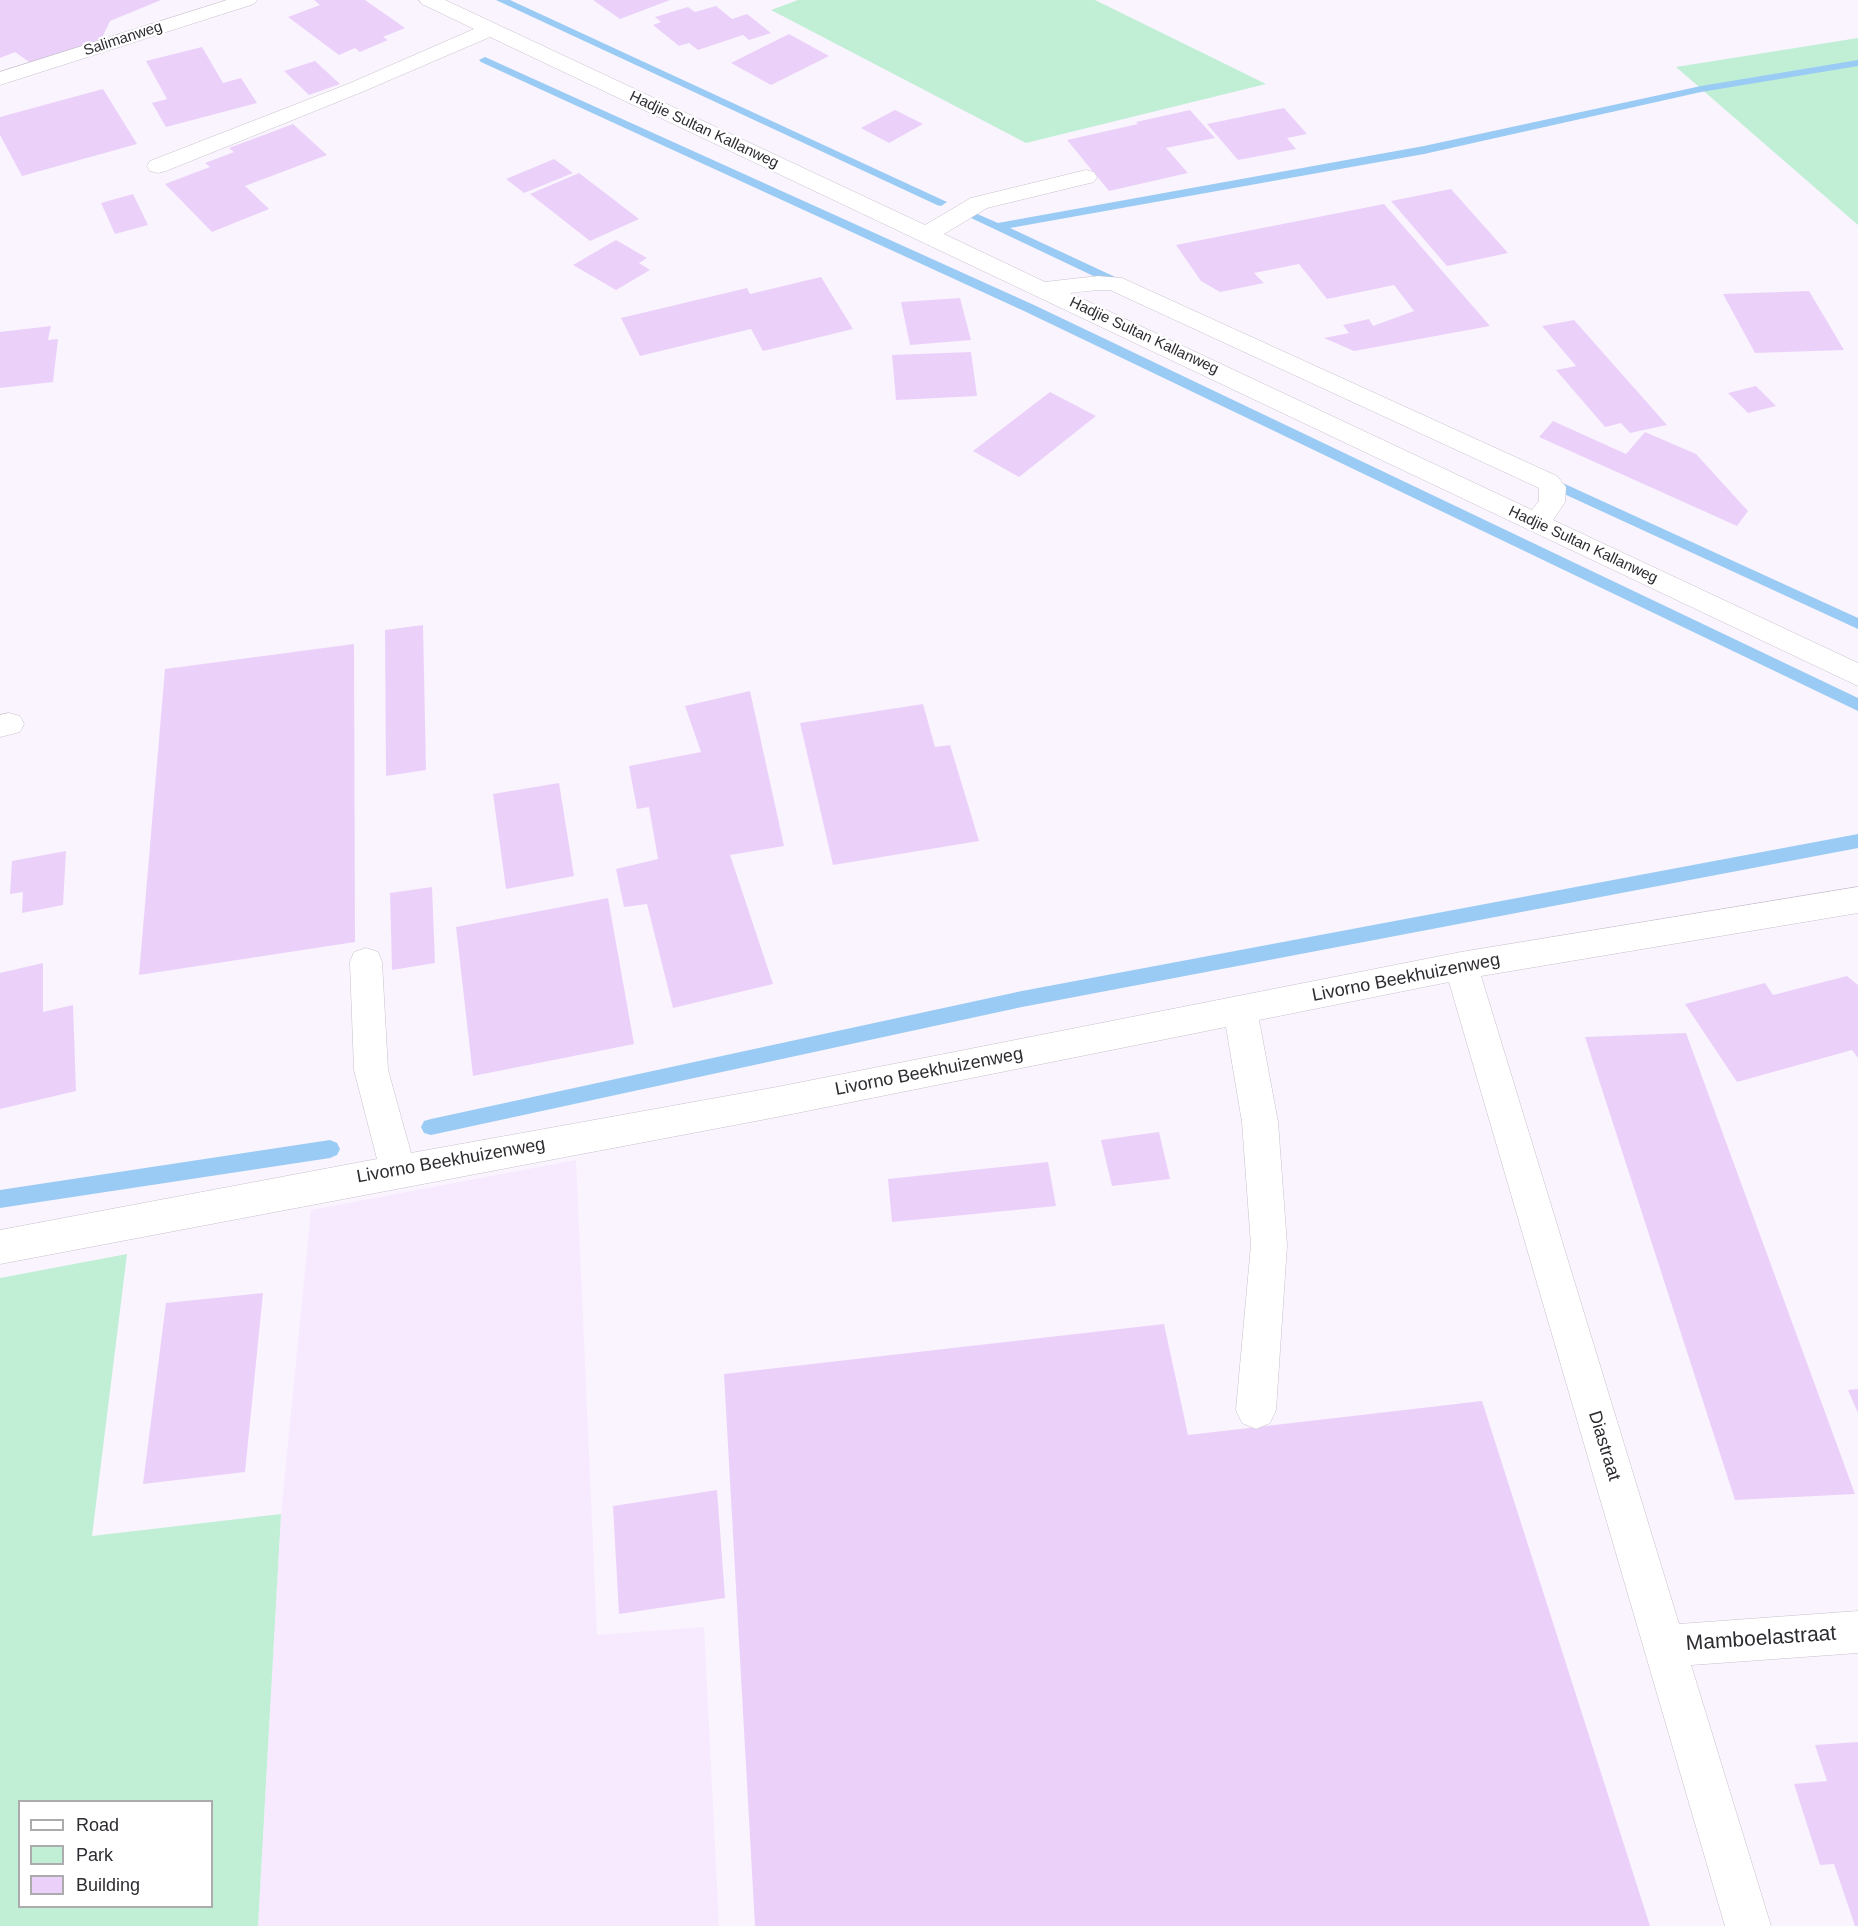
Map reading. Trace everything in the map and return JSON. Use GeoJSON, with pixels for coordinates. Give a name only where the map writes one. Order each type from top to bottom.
{"type":"FeatureCollection","features":[{"type":"Feature","properties":{"kind":"street","name":"Salimanweg"},"geometry":{"type":"LineString","coordinates":[[0,79],[247,0]]}},
{"type":"Feature","properties":{"kind":"street","name":"Hadjie Sultan Kallanweg"},"geometry":{"type":"LineString","coordinates":[[429,0],[1858,675]]}},
{"type":"Feature","properties":{"kind":"street"},"geometry":{"type":"LineString","coordinates":[[158,166],[356,88],[491,29]]}},
{"type":"Feature","properties":{"kind":"street"},"geometry":{"type":"LineString","coordinates":[[927,234],[979,204],[1086,177]]}},
{"type":"Feature","properties":{"kind":"street"},"geometry":{"type":"LineString","coordinates":[[1043,289],[1112,283],[1548,482],[1553,488],[1552,502],[1537,523]]}},
{"type":"Feature","properties":{"kind":"street","name":"Livorno Beekhuizenweg"},"geometry":{"type":"LineString","coordinates":[[0,1247],[777,1102],[1461,966],[1854,905]]}},
{"type":"Feature","properties":{"kind":"street"},"geometry":{"type":"LineString","coordinates":[[366,962],[371,1070],[398,1171]]}},
{"type":"Feature","properties":{"kind":"street","name":"Diastraat"},"geometry":{"type":"LineString","coordinates":[[1461,966],[1748,1926]]}},
{"type":"Feature","properties":{"kind":"street"},"geometry":{"type":"LineString","coordinates":[[1240,1010],[1260,1122],[1269,1245],[1256,1410]]}},
{"type":"Feature","properties":{"kind":"street","name":"Mamboelastraat"},"geometry":{"type":"LineString","coordinates":[[1664,1646],[1858,1632]]}},
{"type":"Feature","properties":{"kind":"shaded area"},"geometry":{"type":"Polygon","coordinates":[[[576,1160],[597,1635],[704,1627],[719,1926],[258,1926],[281,1514],[311,1210],[576,1160]]]}},
{"type":"Feature","properties":{"kind":"green space"},"geometry":{"type":"Polygon","coordinates":[[[798,0],[1095,0],[1266,84],[1026,143],[771,10],[798,0]]]}},
{"type":"Feature","properties":{"kind":"green space"},"geometry":{"type":"Polygon","coordinates":[[[1858,38],[1858,225],[1676,67],[1858,38]]]}},
{"type":"Feature","properties":{"kind":"green space"},"geometry":{"type":"Polygon","coordinates":[[[127,1254],[92,1536],[281,1514],[258,1926],[0,1926],[0,1278],[127,1254]]]}},
{"type":"Feature","properties":{"kind":"building"},"geometry":{"type":"Polygon","coordinates":[[[0,0],[161,0],[110,21],[102,38],[35,66],[15,52],[0,58],[0,0]]]}},
{"type":"Feature","properties":{"kind":"building"},"geometry":{"type":"Polygon","coordinates":[[[314,0],[365,0],[405,28],[383,37],[388,40],[360,52],[355,48],[339,55],[288,17],[320,5],[314,0]]]}},
{"type":"Feature","properties":{"kind":"building"},"geometry":{"type":"Polygon","coordinates":[[[593,0],[670,0],[620,19],[593,0]]]}},
{"type":"Feature","properties":{"kind":"building"},"geometry":{"type":"Polygon","coordinates":[[[716,6],[732,19],[747,14],[771,33],[749,40],[743,35],[698,50],[689,43],[679,46],[653,25],[661,22],[655,17],[688,7],[695,12],[716,6]]]}},
{"type":"Feature","properties":{"kind":"building"},"geometry":{"type":"Polygon","coordinates":[[[789,34],[829,56],[771,85],[731,63],[789,34]]]}},
{"type":"Feature","properties":{"kind":"building"},"geometry":{"type":"Polygon","coordinates":[[[202,47],[223,83],[241,78],[257,103],[166,127],[152,103],[167,99],[146,61],[202,47]]]}},
{"type":"Feature","properties":{"kind":"building"},"geometry":{"type":"Polygon","coordinates":[[[315,61],[340,84],[309,95],[284,71],[315,61]]]}},
{"type":"Feature","properties":{"kind":"building"},"geometry":{"type":"Polygon","coordinates":[[[103,89],[137,144],[22,176],[0,135],[0,117],[103,89]]]}},
{"type":"Feature","properties":{"kind":"building"},"geometry":{"type":"Polygon","coordinates":[[[1284,108],[1307,134],[1287,138],[1296,149],[1238,160],[1207,124],[1284,108]]]}},
{"type":"Feature","properties":{"kind":"building"},"geometry":{"type":"Polygon","coordinates":[[[895,110],[923,124],[889,143],[861,128],[895,110]]]}},
{"type":"Feature","properties":{"kind":"building"},"geometry":{"type":"Polygon","coordinates":[[[1190,110],[1215,138],[1166,148],[1188,173],[1109,191],[1067,140],[1138,124],[1136,122],[1190,110]]]}},
{"type":"Feature","properties":{"kind":"building"},"geometry":{"type":"Polygon","coordinates":[[[293,124],[327,155],[245,186],[269,209],[212,232],[165,184],[210,167],[205,163],[234,152],[229,148],[293,124]]]}},
{"type":"Feature","properties":{"kind":"building"},"geometry":{"type":"Polygon","coordinates":[[[554,159],[573,173],[524,193],[506,179],[554,159]]]}},
{"type":"Feature","properties":{"kind":"building"},"geometry":{"type":"Polygon","coordinates":[[[579,173],[639,219],[590,241],[530,194],[579,173]]]}},
{"type":"Feature","properties":{"kind":"building"},"geometry":{"type":"Polygon","coordinates":[[[1451,189],[1508,253],[1447,266],[1391,201],[1451,189]]]}},
{"type":"Feature","properties":{"kind":"building"},"geometry":{"type":"Polygon","coordinates":[[[133,194],[148,225],[115,234],[101,203],[133,194]]]}},
{"type":"Feature","properties":{"kind":"building"},"geometry":{"type":"Polygon","coordinates":[[[1384,204],[1490,326],[1354,351],[1324,338],[1349,333],[1343,325],[1369,319],[1373,326],[1414,311],[1394,285],[1327,299],[1299,264],[1254,273],[1264,283],[1220,292],[1201,281],[1176,245],[1384,204]]]}},
{"type":"Feature","properties":{"kind":"building"},"geometry":{"type":"Polygon","coordinates":[[[616,240],[647,258],[639,263],[650,270],[616,290],[573,265],[616,240]]]}},
{"type":"Feature","properties":{"kind":"building"},"geometry":{"type":"Polygon","coordinates":[[[821,277],[853,329],[763,351],[751,329],[640,356],[621,318],[747,288],[750,294],[821,277]]]}},
{"type":"Feature","properties":{"kind":"building"},"geometry":{"type":"Polygon","coordinates":[[[1809,291],[1844,350],[1755,353],[1723,294],[1809,291]]]}},
{"type":"Feature","properties":{"kind":"building"},"geometry":{"type":"Polygon","coordinates":[[[960,298],[971,340],[910,345],[901,302],[960,298]]]}},
{"type":"Feature","properties":{"kind":"building"},"geometry":{"type":"Polygon","coordinates":[[[1574,320],[1667,425],[1630,433],[1621,423],[1605,427],[1556,370],[1576,366],[1542,326],[1574,320]]]}},
{"type":"Feature","properties":{"kind":"building"},"geometry":{"type":"Polygon","coordinates":[[[51,326],[48,340],[58,339],[53,382],[0,388],[0,332],[51,326]]]}},
{"type":"Feature","properties":{"kind":"building"},"geometry":{"type":"Polygon","coordinates":[[[971,352],[977,396],[896,400],[892,355],[971,352]]]}},
{"type":"Feature","properties":{"kind":"building"},"geometry":{"type":"Polygon","coordinates":[[[1756,386],[1776,406],[1748,413],[1728,393],[1756,386]]]}},
{"type":"Feature","properties":{"kind":"building"},"geometry":{"type":"Polygon","coordinates":[[[1050,392],[1096,416],[1019,477],[973,451],[1050,392]]]}},
{"type":"Feature","properties":{"kind":"building"},"geometry":{"type":"Polygon","coordinates":[[[1553,421],[1626,454],[1645,432],[1696,454],[1748,511],[1737,526],[1539,437],[1553,421]]]}},
{"type":"Feature","properties":{"kind":"building"},"geometry":{"type":"Polygon","coordinates":[[[423,625],[426,770],[386,776],[385,630],[423,625]]]}},
{"type":"Feature","properties":{"kind":"building"},"geometry":{"type":"Polygon","coordinates":[[[354,644],[355,942],[139,975],[165,669],[354,644]]]}},
{"type":"Feature","properties":{"kind":"building"},"geometry":{"type":"Polygon","coordinates":[[[750,691],[784,846],[730,855],[773,984],[673,1008],[647,904],[624,907],[616,869],[658,859],[649,807],[637,809],[629,766],[701,752],[685,706],[750,691]]]}},
{"type":"Feature","properties":{"kind":"building"},"geometry":{"type":"Polygon","coordinates":[[[923,704],[935,747],[950,745],[979,841],[833,865],[800,723],[923,704]]]}},
{"type":"Feature","properties":{"kind":"building"},"geometry":{"type":"Polygon","coordinates":[[[559,783],[574,876],[506,889],[493,794],[559,783]]]}},
{"type":"Feature","properties":{"kind":"building"},"geometry":{"type":"Polygon","coordinates":[[[66,851],[63,905],[22,913],[23,892],[10,894],[12,861],[66,851]]]}},
{"type":"Feature","properties":{"kind":"building"},"geometry":{"type":"Polygon","coordinates":[[[432,887],[435,963],[392,970],[390,893],[432,887]]]}},
{"type":"Feature","properties":{"kind":"building"},"geometry":{"type":"Polygon","coordinates":[[[608,898],[634,1044],[473,1076],[456,927],[608,898]]]}},
{"type":"Feature","properties":{"kind":"building"},"geometry":{"type":"Polygon","coordinates":[[[43,963],[43,1012],[73,1005],[76,1091],[0,1109],[0,973],[43,963]]]}},
{"type":"Feature","properties":{"kind":"building"},"geometry":{"type":"Polygon","coordinates":[[[1847,976],[1858,985],[1858,1058],[1852,1050],[1737,1082],[1685,1004],[1765,983],[1773,995],[1847,976]]]}},
{"type":"Feature","properties":{"kind":"building"},"geometry":{"type":"Polygon","coordinates":[[[1686,1033],[1855,1494],[1735,1500],[1585,1037],[1686,1033]]]}},
{"type":"Feature","properties":{"kind":"building"},"geometry":{"type":"Polygon","coordinates":[[[1159,1132],[1170,1179],[1112,1186],[1101,1140],[1159,1132]]]}},
{"type":"Feature","properties":{"kind":"building"},"geometry":{"type":"Polygon","coordinates":[[[1048,1162],[1056,1206],[892,1222],[888,1179],[1048,1162]]]}},
{"type":"Feature","properties":{"kind":"building"},"geometry":{"type":"Polygon","coordinates":[[[263,1293],[245,1472],[143,1484],[166,1303],[263,1293]]]}},
{"type":"Feature","properties":{"kind":"building"},"geometry":{"type":"Polygon","coordinates":[[[1164,1324],[1188,1435],[1482,1401],[1650,1926],[755,1926],[724,1374],[1164,1324]]]}},
{"type":"Feature","properties":{"kind":"building"},"geometry":{"type":"Polygon","coordinates":[[[1858,1389],[1858,1413],[1848,1390],[1858,1389]]]}},
{"type":"Feature","properties":{"kind":"building"},"geometry":{"type":"Polygon","coordinates":[[[717,1490],[725,1598],[619,1614],[613,1506],[717,1490]]]}},
{"type":"Feature","properties":{"kind":"building"},"geometry":{"type":"Polygon","coordinates":[[[1858,1742],[1858,1926],[1855,1926],[1834,1864],[1820,1865],[1794,1784],[1827,1781],[1815,1745],[1858,1742]]]}},
{"type":"Feature","properties":{"kind":"waterway"},"geometry":{"type":"LineString","coordinates":[[501,0],[941,202]]}},
{"type":"Feature","properties":{"kind":"waterway"},"geometry":{"type":"LineString","coordinates":[[485,60],[1029,308],[1858,705]]}},
{"type":"Feature","properties":{"kind":"waterway"},"geometry":{"type":"LineString","coordinates":[[996,227],[1424,150],[1701,89],[1858,63]]}},
{"type":"Feature","properties":{"kind":"waterway"},"geometry":{"type":"LineString","coordinates":[[975,217],[996,227]]}},
{"type":"Feature","properties":{"kind":"waterway"},"geometry":{"type":"LineString","coordinates":[[996,227],[1123,286]]}},
{"type":"Feature","properties":{"kind":"waterway"},"geometry":{"type":"LineString","coordinates":[[1543,479],[1858,624]]}},
{"type":"Feature","properties":{"kind":"waterway"},"geometry":{"type":"LineString","coordinates":[[431,1127],[1022,999],[1858,841]]}},
{"type":"Feature","properties":{"kind":"waterway"},"geometry":{"type":"LineString","coordinates":[[0,1199],[330,1149]]}}]}
